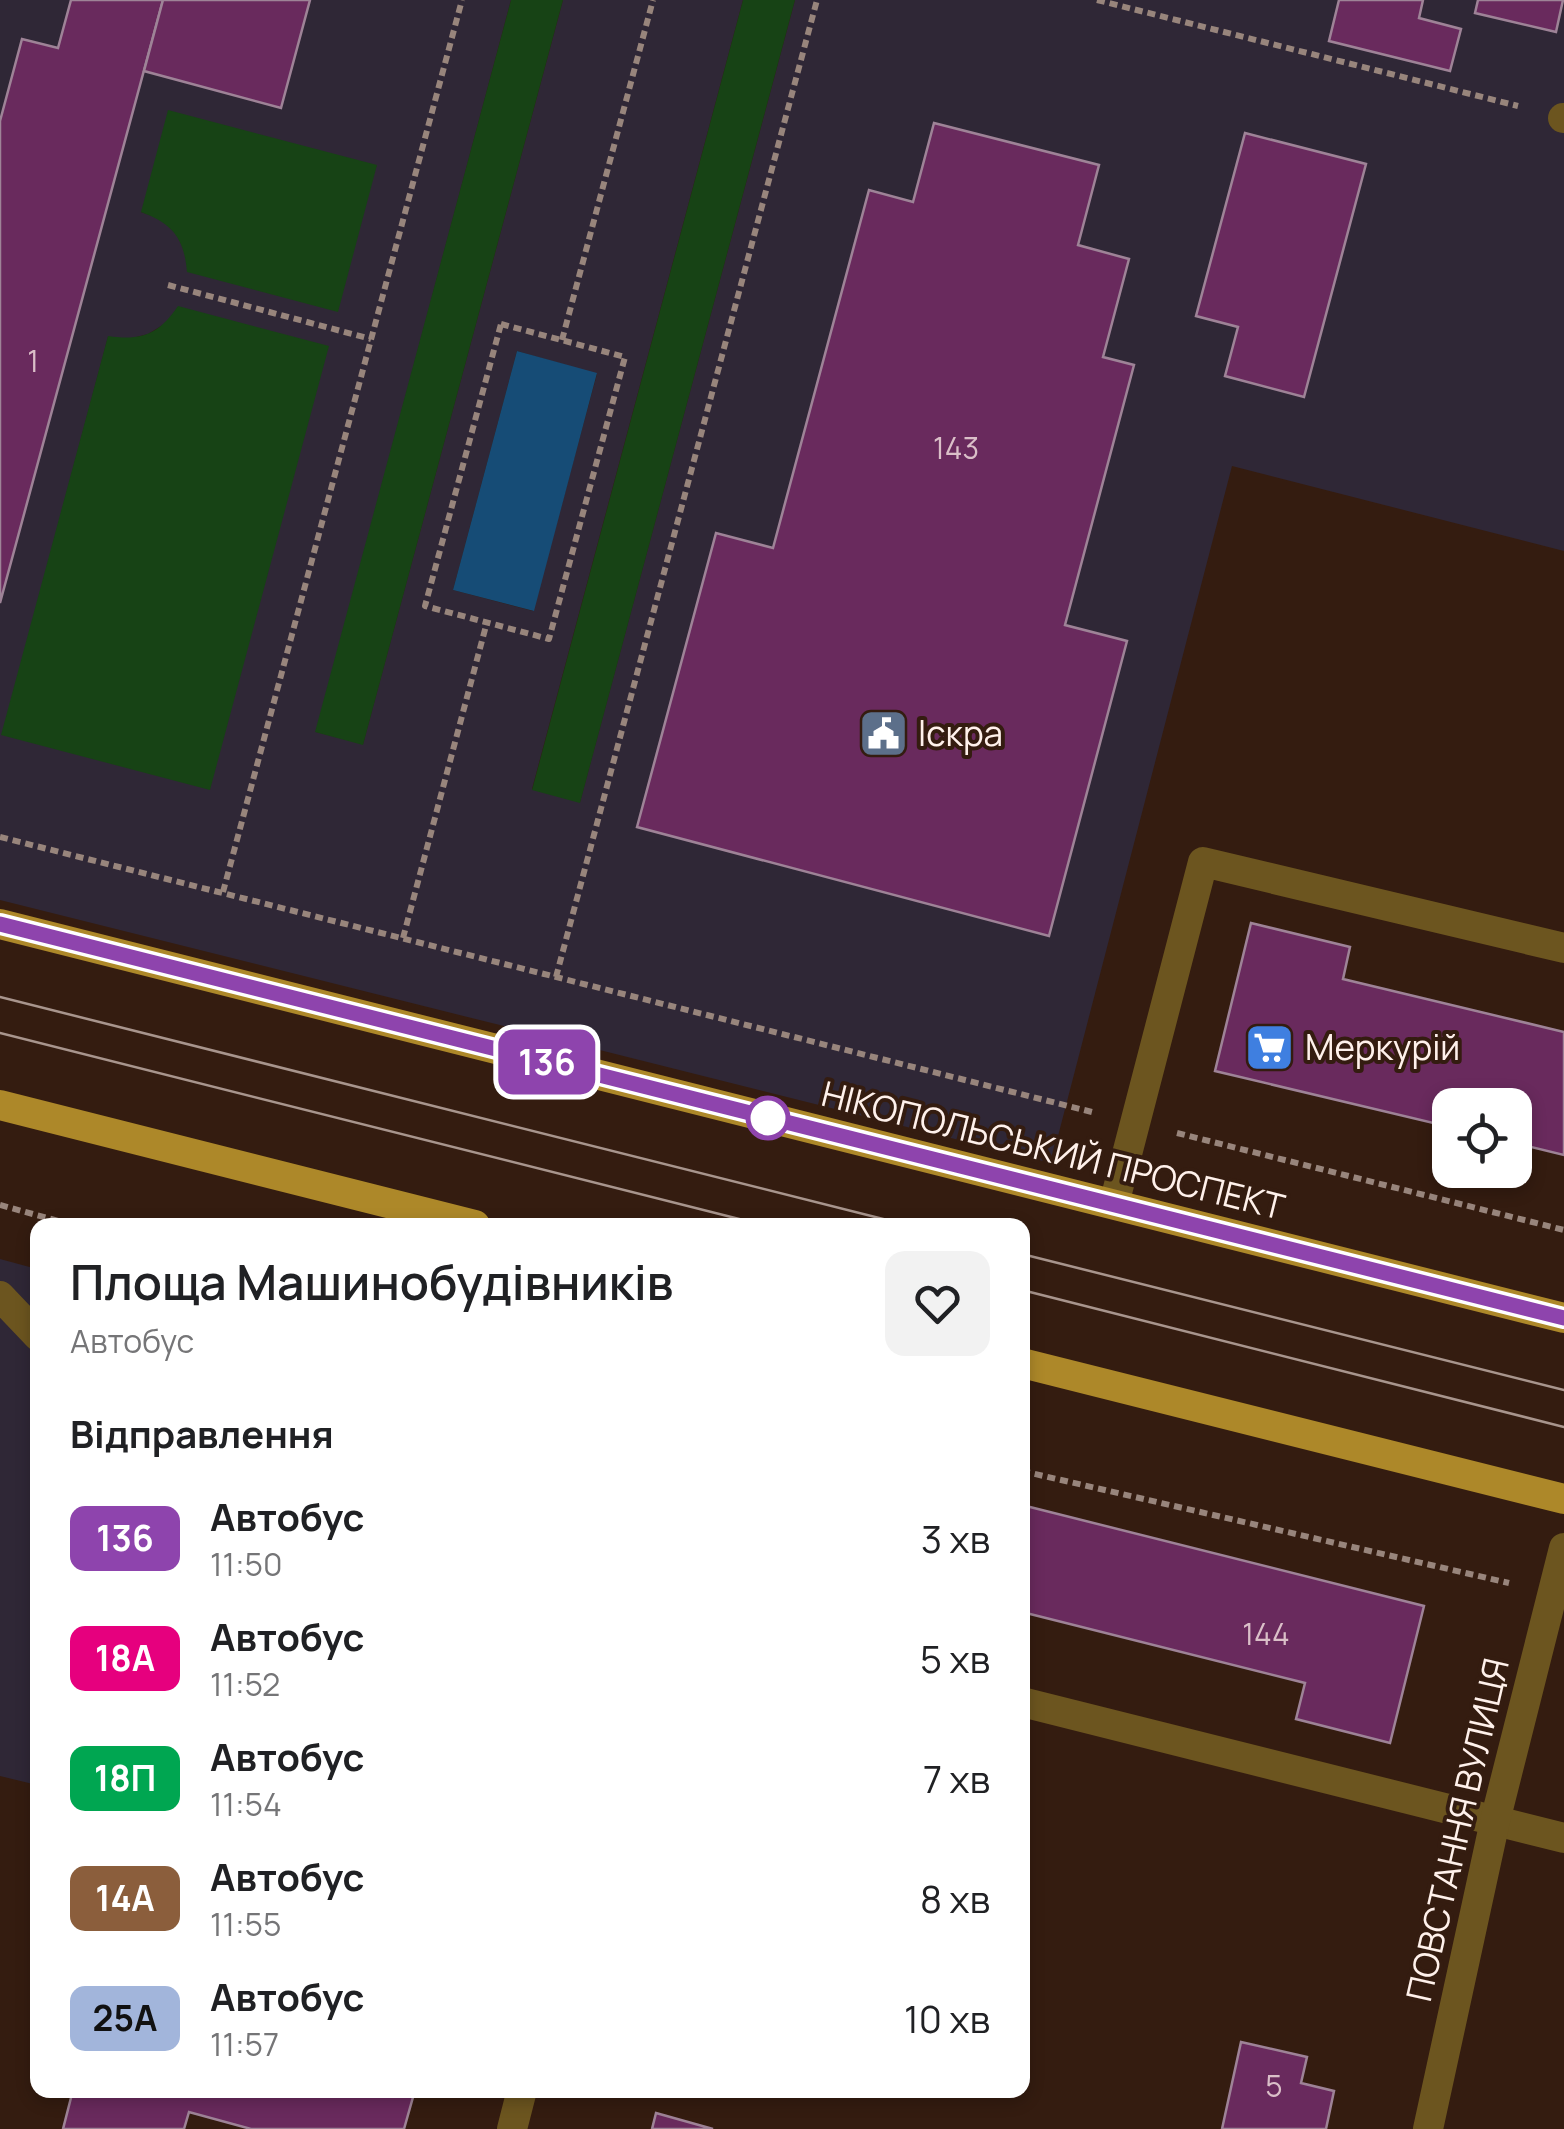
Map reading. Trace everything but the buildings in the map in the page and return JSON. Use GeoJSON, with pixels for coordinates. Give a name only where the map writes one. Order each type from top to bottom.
{"type":"FeatureCollection","features":[{"type":"Feature","properties":{"kind":"main road","name":"НІКОПОЛЬСЬКИЙ ПРОСПЕКТ"},"geometry":{"type":"LineString","coordinates":[[0,924],[1564,1318]]}},
{"type":"Feature","properties":{"kind":"main road"},"geometry":{"type":"LineString","coordinates":[[0,1105],[447,1218]]}},
{"type":"Feature","properties":{"kind":"main road"},"geometry":{"type":"LineString","coordinates":[[1030,1365],[1564,1499]]}},
{"type":"Feature","properties":{"kind":"street"},"geometry":{"type":"LineString","coordinates":[[1114,1204],[1203,862],[1564,948]]}},
{"type":"Feature","properties":{"kind":"street"},"geometry":{"type":"LineString","coordinates":[[0,1296],[30,1328]]}},
{"type":"Feature","properties":{"kind":"street","name":"ПОВСТАННЯ ВУЛИЦЯ"},"geometry":{"type":"LineString","coordinates":[[1428,2129],[1495,1821],[1564,1548]]}},
{"type":"Feature","properties":{"kind":"street"},"geometry":{"type":"LineString","coordinates":[[1030,1704],[1564,1838]]}},
{"type":"Feature","properties":{"kind":"street"},"geometry":{"type":"LineString","coordinates":[[512,2129],[520,2098]]}},
{"type":"Feature","properties":{"kind":"path"},"geometry":{"type":"LineString","coordinates":[[224,893],[462,0]]}},
{"type":"Feature","properties":{"kind":"path"},"geometry":{"type":"LineString","coordinates":[[562,340],[654,0]]}},
{"type":"Feature","properties":{"kind":"path"},"geometry":{"type":"LineString","coordinates":[[556,976],[817,0]]}},
{"type":"Feature","properties":{"kind":"path"},"geometry":{"type":"LineString","coordinates":[[1097,0],[1564,116]]}},
{"type":"Feature","properties":{"kind":"path"},"geometry":{"type":"LineString","coordinates":[[168,285],[371,339]]}},
{"type":"Feature","properties":{"kind":"path"},"geometry":{"type":"LineString","coordinates":[[501,324],[562,340],[625,357],[549,639],[425,606],[501,324]]}},
{"type":"Feature","properties":{"kind":"path"},"geometry":{"type":"LineString","coordinates":[[403,938],[487,622]]}},
{"type":"Feature","properties":{"kind":"path"},"geometry":{"type":"LineString","coordinates":[[0,837],[1564,1230]]}},
{"type":"Feature","properties":{"kind":"path"},"geometry":{"type":"LineString","coordinates":[[0,1205],[47,1218]]}},
{"type":"Feature","properties":{"kind":"path"},"geometry":{"type":"LineString","coordinates":[[1030,1473],[1552,1593]]}},
{"type":"Feature","properties":{"kind":"shaded area"},"geometry":{"type":"Polygon","coordinates":[[[0,0],[511,0],[316,732],[363,744],[563,0],[743,0],[532,789],[580,802],[795,0],[1564,0],[1564,551],[1232,466],[1051,1163],[0,900],[0,0]],[[377,166],[141,212],[161,219],[176,233],[185,252],[377,166]],[[166,323],[129,339],[108,337],[2,735],[166,323]],[[517,351],[453,590],[533,611],[597,374],[517,351]]]}},
{"type":"Feature","properties":{"kind":"shaded area"},"geometry":{"type":"Polygon","coordinates":[[[0,1259],[30,1267],[30,1783],[0,1776],[0,1259]]]}},
{"type":"Feature","properties":{"kind":"green space"},"geometry":{"type":"Polygon","coordinates":[[[511,0],[563,0],[363,745],[315,732],[511,0]]]}},
{"type":"Feature","properties":{"kind":"green space"},"geometry":{"type":"Polygon","coordinates":[[[743,0],[795,0],[580,803],[532,790],[743,0]]]}},
{"type":"Feature","properties":{"kind":"green space"},"geometry":{"type":"Polygon","coordinates":[[[168,110],[377,165],[338,312],[187,272],[175,234],[141,212],[168,110]]]}},
{"type":"Feature","properties":{"kind":"green space"},"geometry":{"type":"Polygon","coordinates":[[[178,306],[329,346],[210,790],[1,735],[108,336],[149,333],[178,306]]]}},
{"type":"Feature","properties":{"kind":"water"},"geometry":{"type":"Polygon","coordinates":[[[517,351],[597,373],[534,611],[453,590],[517,351]]]}},
{"type":"Feature","properties":{"kind":"tram line"},"geometry":{"type":"LineString","coordinates":[[0,997],[879,1218]]}},
{"type":"Feature","properties":{"kind":"tram line"},"geometry":{"type":"LineString","coordinates":[[0,1033],[735,1218]]}},
{"type":"Feature","properties":{"kind":"tram line"},"geometry":{"type":"LineString","coordinates":[[1030,1256],[1564,1390]]}},
{"type":"Feature","properties":{"kind":"tram line"},"geometry":{"type":"LineString","coordinates":[[1030,1292],[1564,1427]]}},
{"type":"Feature","properties":{"kind":"bus line","name":"136"},"geometry":{"type":"LineString","coordinates":[[0,924],[1564,1318]]}},
{"type":"Feature","properties":{"kind":"place","name":"Іскра"},"geometry":{"type":"Point","coordinates":[883,734]}},
{"type":"Feature","properties":{"kind":"place","name":"Меркурій"},"geometry":{"type":"Point","coordinates":[1270,1048]}}]}
